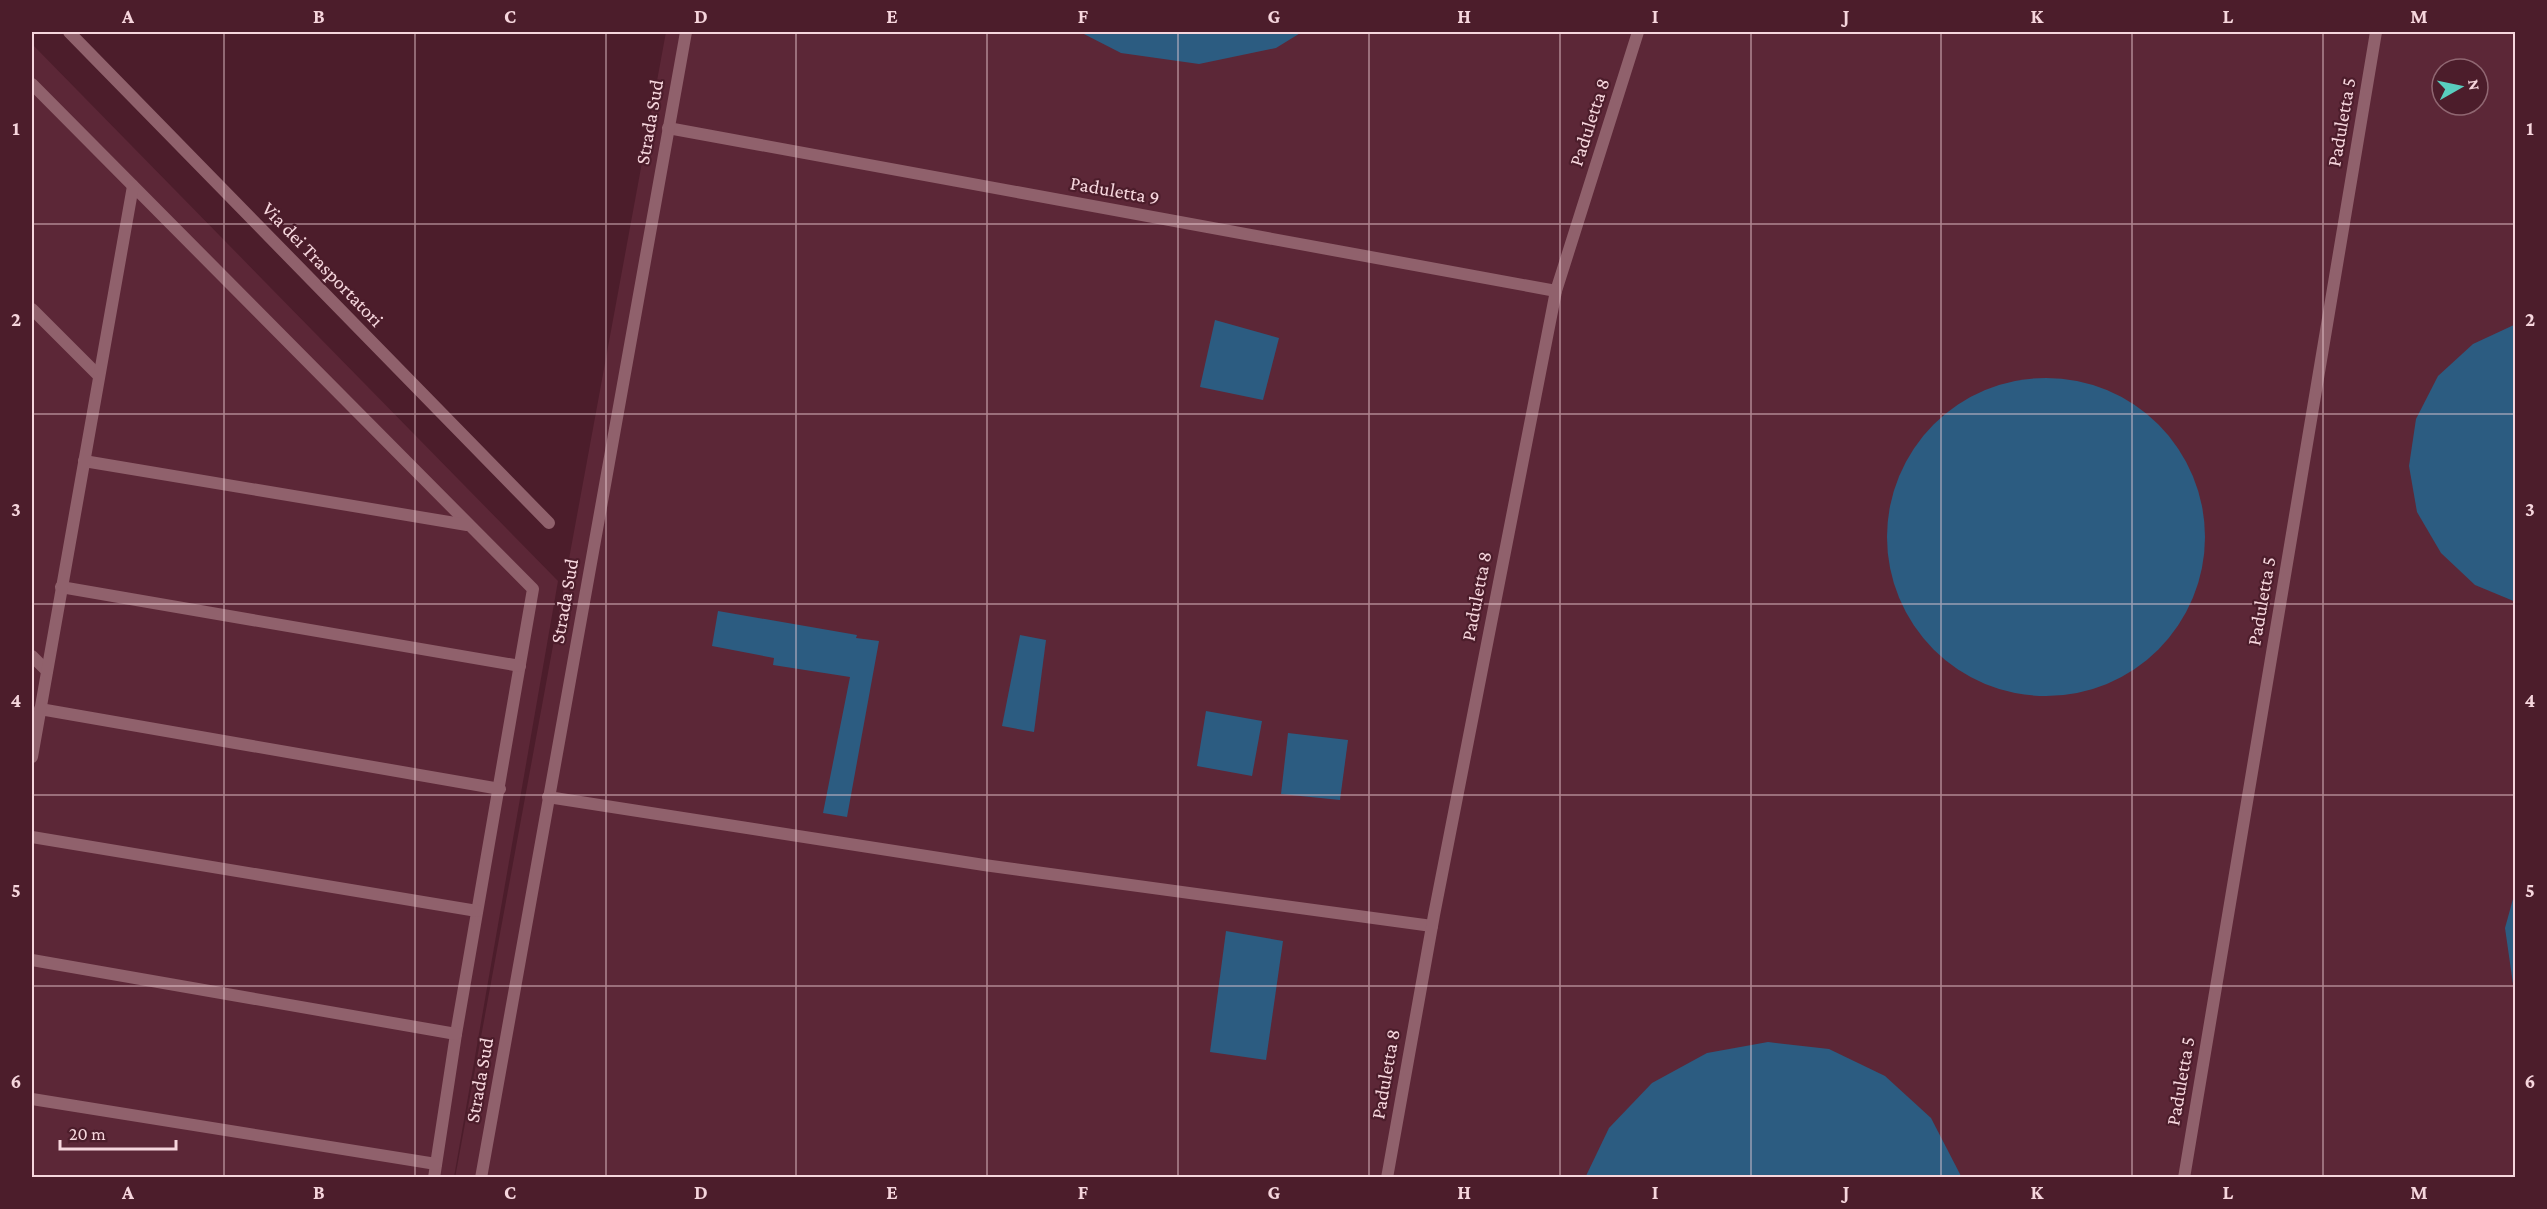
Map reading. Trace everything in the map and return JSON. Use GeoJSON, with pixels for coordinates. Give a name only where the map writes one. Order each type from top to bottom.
{"type":"FeatureCollection","features":[{"type":"Feature","properties":{"kind":"street","name":"Via dei Trasportatori"},"geometry":{"type":"LineString","coordinates":[[69,32],[549,523]]}},
{"type":"Feature","properties":{"kind":"street","name":"Strada Sud"},"geometry":{"type":"LineString","coordinates":[[482,1178],[686,32]]}},
{"type":"Feature","properties":{"kind":"street","name":"Paduletta 8"},"geometry":{"type":"LineString","coordinates":[[1387,1178],[1432,926],[1556,291],[1638,32]]}},
{"type":"Feature","properties":{"kind":"street","name":"Paduletta 5"},"geometry":{"type":"LineString","coordinates":[[2184,1178],[2376,32]]}},
{"type":"Feature","properties":{"kind":"street"},"geometry":{"type":"LineString","coordinates":[[32,84],[533,589],[456,1034],[434,1178]]}},
{"type":"Feature","properties":{"kind":"street","name":"Paduletta 9"},"geometry":{"type":"LineString","coordinates":[[668,129],[1556,291]]}},
{"type":"Feature","properties":{"kind":"street"},"geometry":{"type":"LineString","coordinates":[[32,757],[133,186]]}},
{"type":"Feature","properties":{"kind":"street"},"geometry":{"type":"LineString","coordinates":[[32,309],[99,376]]}},
{"type":"Feature","properties":{"kind":"street"},"geometry":{"type":"LineString","coordinates":[[84,461],[467,525]]}},
{"type":"Feature","properties":{"kind":"street"},"geometry":{"type":"LineString","coordinates":[[61,587],[520,666]]}},
{"type":"Feature","properties":{"kind":"street"},"geometry":{"type":"LineString","coordinates":[[32,656],[47,671]]}},
{"type":"Feature","properties":{"kind":"street"},"geometry":{"type":"LineString","coordinates":[[40,709],[500,789]]}},
{"type":"Feature","properties":{"kind":"street"},"geometry":{"type":"LineString","coordinates":[[548,797],[984,865],[1432,926]]}},
{"type":"Feature","properties":{"kind":"street"},"geometry":{"type":"LineString","coordinates":[[32,837],[477,910]]}},
{"type":"Feature","properties":{"kind":"street"},"geometry":{"type":"LineString","coordinates":[[32,960],[456,1034]]}},
{"type":"Feature","properties":{"kind":"street"},"geometry":{"type":"LineString","coordinates":[[32,1099],[436,1164]]}},
{"type":"Feature","properties":{"kind":"shaded area"},"geometry":{"type":"Polygon","coordinates":[[[666,32],[2515,32],[2515,1177],[455,1178],[666,32]]]}},
{"type":"Feature","properties":{"kind":"shaded area"},"geometry":{"type":"Polygon","coordinates":[[[32,44],[558,581],[454,1177],[32,1177],[32,44]]]}},
{"type":"Feature","properties":{"kind":"building"},"geometry":{"type":"Polygon","coordinates":[[[1080,32],[1302,32],[1276,48],[1199,64],[1121,53],[1080,32]]]}},
{"type":"Feature","properties":{"kind":"building"},"geometry":{"type":"Polygon","coordinates":[[[1215,320],[1279,338],[1263,400],[1200,387],[1215,320]]]}},
{"type":"Feature","properties":{"kind":"building"},"geometry":{"type":"Polygon","coordinates":[[[2516,324],[2516,602],[2475,585],[2441,553],[2417,512],[2409,466],[2416,419],[2438,376],[2473,344],[2516,324]]]}},
{"type":"Feature","properties":{"kind":"building"},"geometry":{"type":"Polygon","coordinates":[[[2046,378],[2077,381],[2107,390],[2147,414],[2169,436],[2193,476],[2202,506],[2205,537],[2202,568],[2193,598],[2169,638],[2147,660],[2107,684],[2077,693],[2046,696],[2015,693],[1985,684],[1945,660],[1923,638],[1899,598],[1890,568],[1887,537],[1890,506],[1899,476],[1923,436],[1945,414],[1985,390],[2015,381],[2046,378]]]}},
{"type":"Feature","properties":{"kind":"building"},"geometry":{"type":"Polygon","coordinates":[[[718,611],[857,635],[856,638],[879,641],[847,817],[823,813],[850,677],[773,665],[774,658],[712,646],[718,611]]]}},
{"type":"Feature","properties":{"kind":"building"},"geometry":{"type":"Polygon","coordinates":[[[1020,635],[1046,640],[1034,732],[1002,726],[1020,635]]]}},
{"type":"Feature","properties":{"kind":"building"},"geometry":{"type":"Polygon","coordinates":[[[1206,711],[1262,721],[1252,776],[1197,766],[1206,711]]]}},
{"type":"Feature","properties":{"kind":"building"},"geometry":{"type":"Polygon","coordinates":[[[1288,733],[1348,740],[1340,800],[1281,794],[1288,733]]]}},
{"type":"Feature","properties":{"kind":"building"},"geometry":{"type":"Polygon","coordinates":[[[2516,888],[2516,989],[2513,984],[2505,928],[2516,888]]]}},
{"type":"Feature","properties":{"kind":"building"},"geometry":{"type":"Polygon","coordinates":[[[1226,931],[1283,941],[1266,1060],[1210,1052],[1226,931]]]}},
{"type":"Feature","properties":{"kind":"building"},"geometry":{"type":"Polygon","coordinates":[[[1768,1042],[1829,1049],[1885,1076],[1931,1118],[1962,1178],[1585,1178],[1609,1128],[1652,1083],[1707,1053],[1768,1042]]]}}]}
